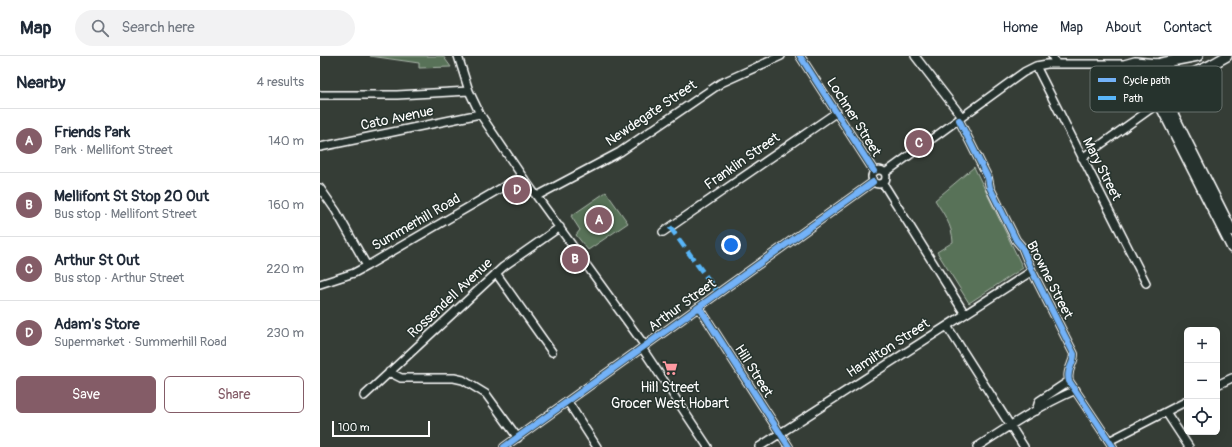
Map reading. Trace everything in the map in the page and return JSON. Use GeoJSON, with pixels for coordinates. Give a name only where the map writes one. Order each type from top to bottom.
{"type":"FeatureCollection","features":[{"type":"Feature","properties":{"kind":"main road"},"geometry":{"type":"LineString","coordinates":[[1154,66],[1160,63],[1198,56]]}},
{"type":"Feature","properties":{"kind":"main road"},"geometry":{"type":"LineString","coordinates":[[1209,66],[1226,56]]}},
{"type":"Feature","properties":{"kind":"main road"},"geometry":{"type":"LineString","coordinates":[[1160,63],[1168,66]]}},
{"type":"Feature","properties":{"kind":"main road"},"geometry":{"type":"LineString","coordinates":[[1163,112],[1232,248]]}},
{"type":"Feature","properties":{"kind":"main road"},"geometry":{"type":"LineString","coordinates":[[1172,112],[1232,232]]}},
{"type":"Feature","properties":{"kind":"street"},"geometry":{"type":"LineString","coordinates":[[458,56],[469,92],[480,114],[643,347],[708,447]]}},
{"type":"Feature","properties":{"kind":"street","name":"Newdegate Street"},"geometry":{"type":"LineString","coordinates":[[537,196],[620,152],[721,83],[781,56]]}},
{"type":"Feature","properties":{"kind":"street","name":"Lochner Street"},"geometry":{"type":"LineString","coordinates":[[800,56],[874,171]]}},
{"type":"Feature","properties":{"kind":"street","name":"Browne Street"},"geometry":{"type":"LineString","coordinates":[[915,56],[960,119],[988,178],[990,188],[1016,240],[1022,248],[1074,354],[1074,361],[1068,376],[1069,381]]}},
{"type":"Feature","properties":{"kind":"street"},"geometry":{"type":"LineString","coordinates":[[1052,56],[1056,63]]}},
{"type":"Feature","properties":{"kind":"street"},"geometry":{"type":"LineString","coordinates":[[885,173],[1010,82],[1036,66],[1056,63],[1124,64],[1135,61],[1160,63]]}},
{"type":"Feature","properties":{"kind":"street"},"geometry":{"type":"LineString","coordinates":[[1124,64],[1130,66]]}},
{"type":"Feature","properties":{"kind":"street","name":"Mary Street"},"geometry":{"type":"LineString","coordinates":[[1036,66],[1146,283]]}},
{"type":"Feature","properties":{"kind":"street"},"geometry":{"type":"LineString","coordinates":[[320,95],[396,95],[469,92]]}},
{"type":"Feature","properties":{"kind":"street","name":"Franklin Street"},"geometry":{"type":"LineString","coordinates":[[663,232],[836,112]]}},
{"type":"Feature","properties":{"kind":"street"},"geometry":{"type":"LineString","coordinates":[[1082,158],[1146,112]]}},
{"type":"Feature","properties":{"kind":"street","name":"Cato Avenue"},"geometry":{"type":"LineString","coordinates":[[320,147],[480,114]]}},
{"type":"Feature","properties":{"kind":"street"},"geometry":{"type":"LineString","coordinates":[[880,169],[885,173],[886,179],[883,183],[879,184],[873,182],[871,178],[874,171],[880,169]]}},
{"type":"Feature","properties":{"kind":"street","name":"Summerhill Road"},"geometry":{"type":"LineString","coordinates":[[320,284],[354,273],[522,176]]}},
{"type":"Feature","properties":{"kind":"street","name":"Arthur Street"},"geometry":{"type":"LineString","coordinates":[[504,447],[873,182]]}},
{"type":"Feature","properties":{"kind":"street"},"geometry":{"type":"LineString","coordinates":[[883,183],[965,314]]}},
{"type":"Feature","properties":{"kind":"street"},"geometry":{"type":"LineString","coordinates":[[320,188],[340,217],[367,266]]}},
{"type":"Feature","properties":{"kind":"street","name":"Rossendell Avenue"},"geometry":{"type":"LineString","coordinates":[[364,396],[496,273],[560,227]]}},
{"type":"Feature","properties":{"kind":"street","name":"Hamilton Street"},"geometry":{"type":"LineString","coordinates":[[759,447],[1032,271]]}},
{"type":"Feature","properties":{"kind":"street"},"geometry":{"type":"LineString","coordinates":[[496,273],[552,352]]}},
{"type":"Feature","properties":{"kind":"street","name":"Hill Street"},"geometry":{"type":"LineString","coordinates":[[699,307],[788,447]]}},
{"type":"Feature","properties":{"kind":"street"},"geometry":{"type":"LineString","coordinates":[[947,326],[1024,447]]}},
{"type":"Feature","properties":{"kind":"street"},"geometry":{"type":"LineString","coordinates":[[389,372],[401,378],[454,378],[463,380],[486,394],[518,438]]}},
{"type":"Feature","properties":{"kind":"street"},"geometry":{"type":"LineString","coordinates":[[1220,384],[1232,378]]}},
{"type":"Feature","properties":{"kind":"street"},"geometry":{"type":"LineString","coordinates":[[1036,411],[1039,401],[1069,381],[1111,444],[1184,403]]}},
{"type":"Feature","properties":{"kind":"street"},"geometry":{"type":"LineString","coordinates":[[977,447],[1010,425],[1060,397],[1076,390]]}},
{"type":"Feature","properties":{"kind":"street"},"geometry":{"type":"LineString","coordinates":[[568,402],[597,447]]}},
{"type":"Feature","properties":{"kind":"street"},"geometry":{"type":"LineString","coordinates":[[1166,412],[1189,447]]}},
{"type":"Feature","properties":{"kind":"green space"},"geometry":{"type":"Polygon","coordinates":[[[370,56],[443,56],[451,67],[419,68],[419,63],[370,56]]]}},
{"type":"Feature","properties":{"kind":"green space"},"geometry":{"type":"Polygon","coordinates":[[[974,167],[1023,268],[969,303],[937,252],[953,242],[949,225],[935,200],[974,167]]]}},
{"type":"Feature","properties":{"kind":"green space"},"geometry":{"type":"Polygon","coordinates":[[[606,192],[628,223],[588,250],[576,235],[580,230],[571,216],[606,192]]]}},
{"type":"Feature","properties":{"kind":"marked path"},"geometry":{"type":"LineString","coordinates":[[670,227],[718,293]]}},
{"type":"Feature","properties":{"kind":"cycle path"},"geometry":{"type":"LineString","coordinates":[[800,56],[874,171]]}},
{"type":"Feature","properties":{"kind":"cycle path"},"geometry":{"type":"LineString","coordinates":[[959,120],[988,178],[990,188],[1016,240],[1022,247],[1032,271],[1074,354],[1069,370],[1069,381],[1113,447]]}},
{"type":"Feature","properties":{"kind":"cycle path"},"geometry":{"type":"LineString","coordinates":[[504,447],[873,182]]}},
{"type":"Feature","properties":{"kind":"cycle path"},"geometry":{"type":"LineString","coordinates":[[699,307],[789,447]]}},
{"type":"Feature","properties":{"kind":"place","name":"Arthur St Out"},"geometry":{"type":"Point","coordinates":[919,143]}},
{"type":"Feature","properties":{"kind":"place","name":"Adam's Store"},"geometry":{"type":"Point","coordinates":[517,190]}},
{"type":"Feature","properties":{"kind":"place","name":"Friends Park"},"geometry":{"type":"Point","coordinates":[599,220]}},
{"type":"Feature","properties":{"kind":"place","name":"Mellifont St Stop 20 Out"},"geometry":{"type":"Point","coordinates":[575,259]}},
{"type":"Feature","properties":{"kind":"place","name":"Hill Street Grocer West Hobart"},"geometry":{"type":"Point","coordinates":[670,368]}}]}
